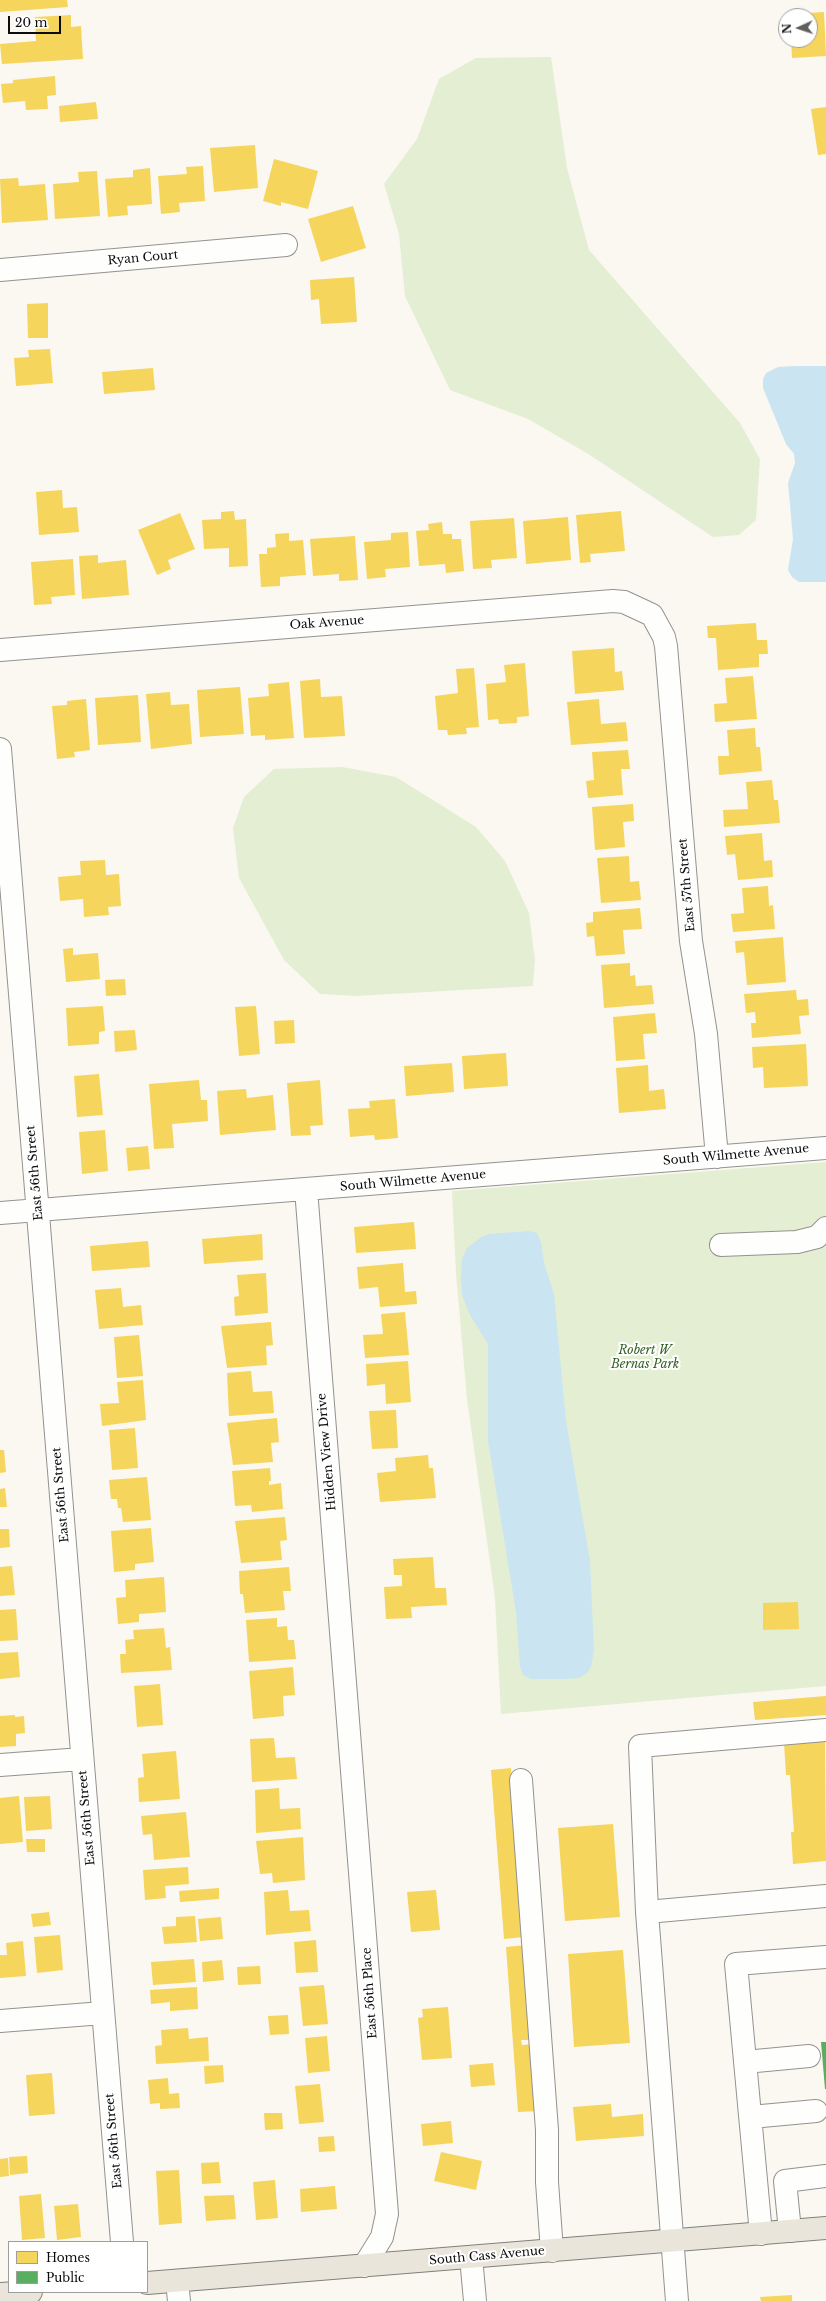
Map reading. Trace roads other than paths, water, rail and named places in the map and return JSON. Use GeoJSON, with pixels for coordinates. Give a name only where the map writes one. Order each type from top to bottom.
{"type":"FeatureCollection","features":[{"type":"Feature","properties":{"kind":"main road","name":"South Cass Avenue"},"geometry":{"type":"LineString","coordinates":[[148,2283],[178,2291],[364,2266],[826,2228]]}},
{"type":"Feature","properties":{"kind":"main road"},"geometry":{"type":"LineString","coordinates":[[0,2294],[16,2293]]}},
{"type":"Feature","properties":{"kind":"street","name":"Ryan Court"},"geometry":{"type":"LineString","coordinates":[[0,270],[286,245]]}},
{"type":"Feature","properties":{"kind":"street","name":"Oak Avenue"},"geometry":{"type":"LineString","coordinates":[[0,650],[613,602],[624,602],[652,615]]}},
{"type":"Feature","properties":{"kind":"street","name":"East 57th Street"},"geometry":{"type":"LineString","coordinates":[[652,615],[664,637],[666,646],[691,941],[706,1034],[717,1157]]}},
{"type":"Feature","properties":{"kind":"street","name":"East 56th Street"},"geometry":{"type":"LineString","coordinates":[[0,749],[122,2241]]}},
{"type":"Feature","properties":{"kind":"street","name":"South Wilmette Avenue"},"geometry":{"type":"LineString","coordinates":[[0,1214],[717,1157],[825,1153]]}},
{"type":"Feature","properties":{"kind":"street","name":"Hidden View Drive"},"geometry":{"type":"LineString","coordinates":[[306,1189],[348,1714]]}},
{"type":"Feature","properties":{"kind":"street"},"geometry":{"type":"LineString","coordinates":[[721,1246],[797,1242],[818,1237],[826,1228]]}},
{"type":"Feature","properties":{"kind":"street","name":"East 56th Place"},"geometry":{"type":"LineString","coordinates":[[348,1714],[387,2214],[382,2237],[364,2266]]}},
{"type":"Feature","properties":{"kind":"street"},"geometry":{"type":"LineString","coordinates":[[677,2301],[647,1912],[640,1746],[826,1730]]}},
{"type":"Feature","properties":{"kind":"street"},"geometry":{"type":"LineString","coordinates":[[0,1765],[82,1759]]}},
{"type":"Feature","properties":{"kind":"street"},"geometry":{"type":"LineString","coordinates":[[521,1780],[547,2130],[547,2182],[552,2251]]}},
{"type":"Feature","properties":{"kind":"street"},"geometry":{"type":"LineString","coordinates":[[647,1912],[826,1896]]}},
{"type":"Feature","properties":{"kind":"street"},"geometry":{"type":"LineString","coordinates":[[761,2234],[736,1964],[826,1957]]}},
{"type":"Feature","properties":{"kind":"street"},"geometry":{"type":"LineString","coordinates":[[0,2021],[103,2013]]}},
{"type":"Feature","properties":{"kind":"street"},"geometry":{"type":"LineString","coordinates":[[745,2062],[809,2056]]}},
{"type":"Feature","properties":{"kind":"street"},"geometry":{"type":"LineString","coordinates":[[751,2117],[816,2111]]}},
{"type":"Feature","properties":{"kind":"street"},"geometry":{"type":"LineString","coordinates":[[790,2231],[785,2181],[826,2176]]}},
{"type":"Feature","properties":{"kind":"street"},"geometry":{"type":"LineString","coordinates":[[471,2257],[475,2301]]}},
{"type":"Feature","properties":{"kind":"water"},"geometry":{"type":"Polygon","coordinates":[[[826,366],[826,582],[799,582],[792,577],[788,570],[793,539],[788,483],[795,463],[794,454],[786,444],[763,388],[763,379],[766,373],[778,367],[826,366]]]}},
{"type":"Feature","properties":{"kind":"water"},"geometry":{"type":"Polygon","coordinates":[[[529,1231],[537,1233],[541,1242],[544,1263],[554,1294],[566,1421],[590,1561],[594,1650],[591,1667],[587,1673],[579,1678],[531,1679],[523,1675],[520,1667],[516,1612],[488,1441],[488,1344],[470,1315],[462,1295],[462,1259],[467,1248],[480,1238],[489,1234],[529,1231]]]}},
{"type":"Feature","properties":{"kind":"park label","name":"Robert W Bernas Park"},"geometry":{"type":"Point","coordinates":[645,1358]}}]}
